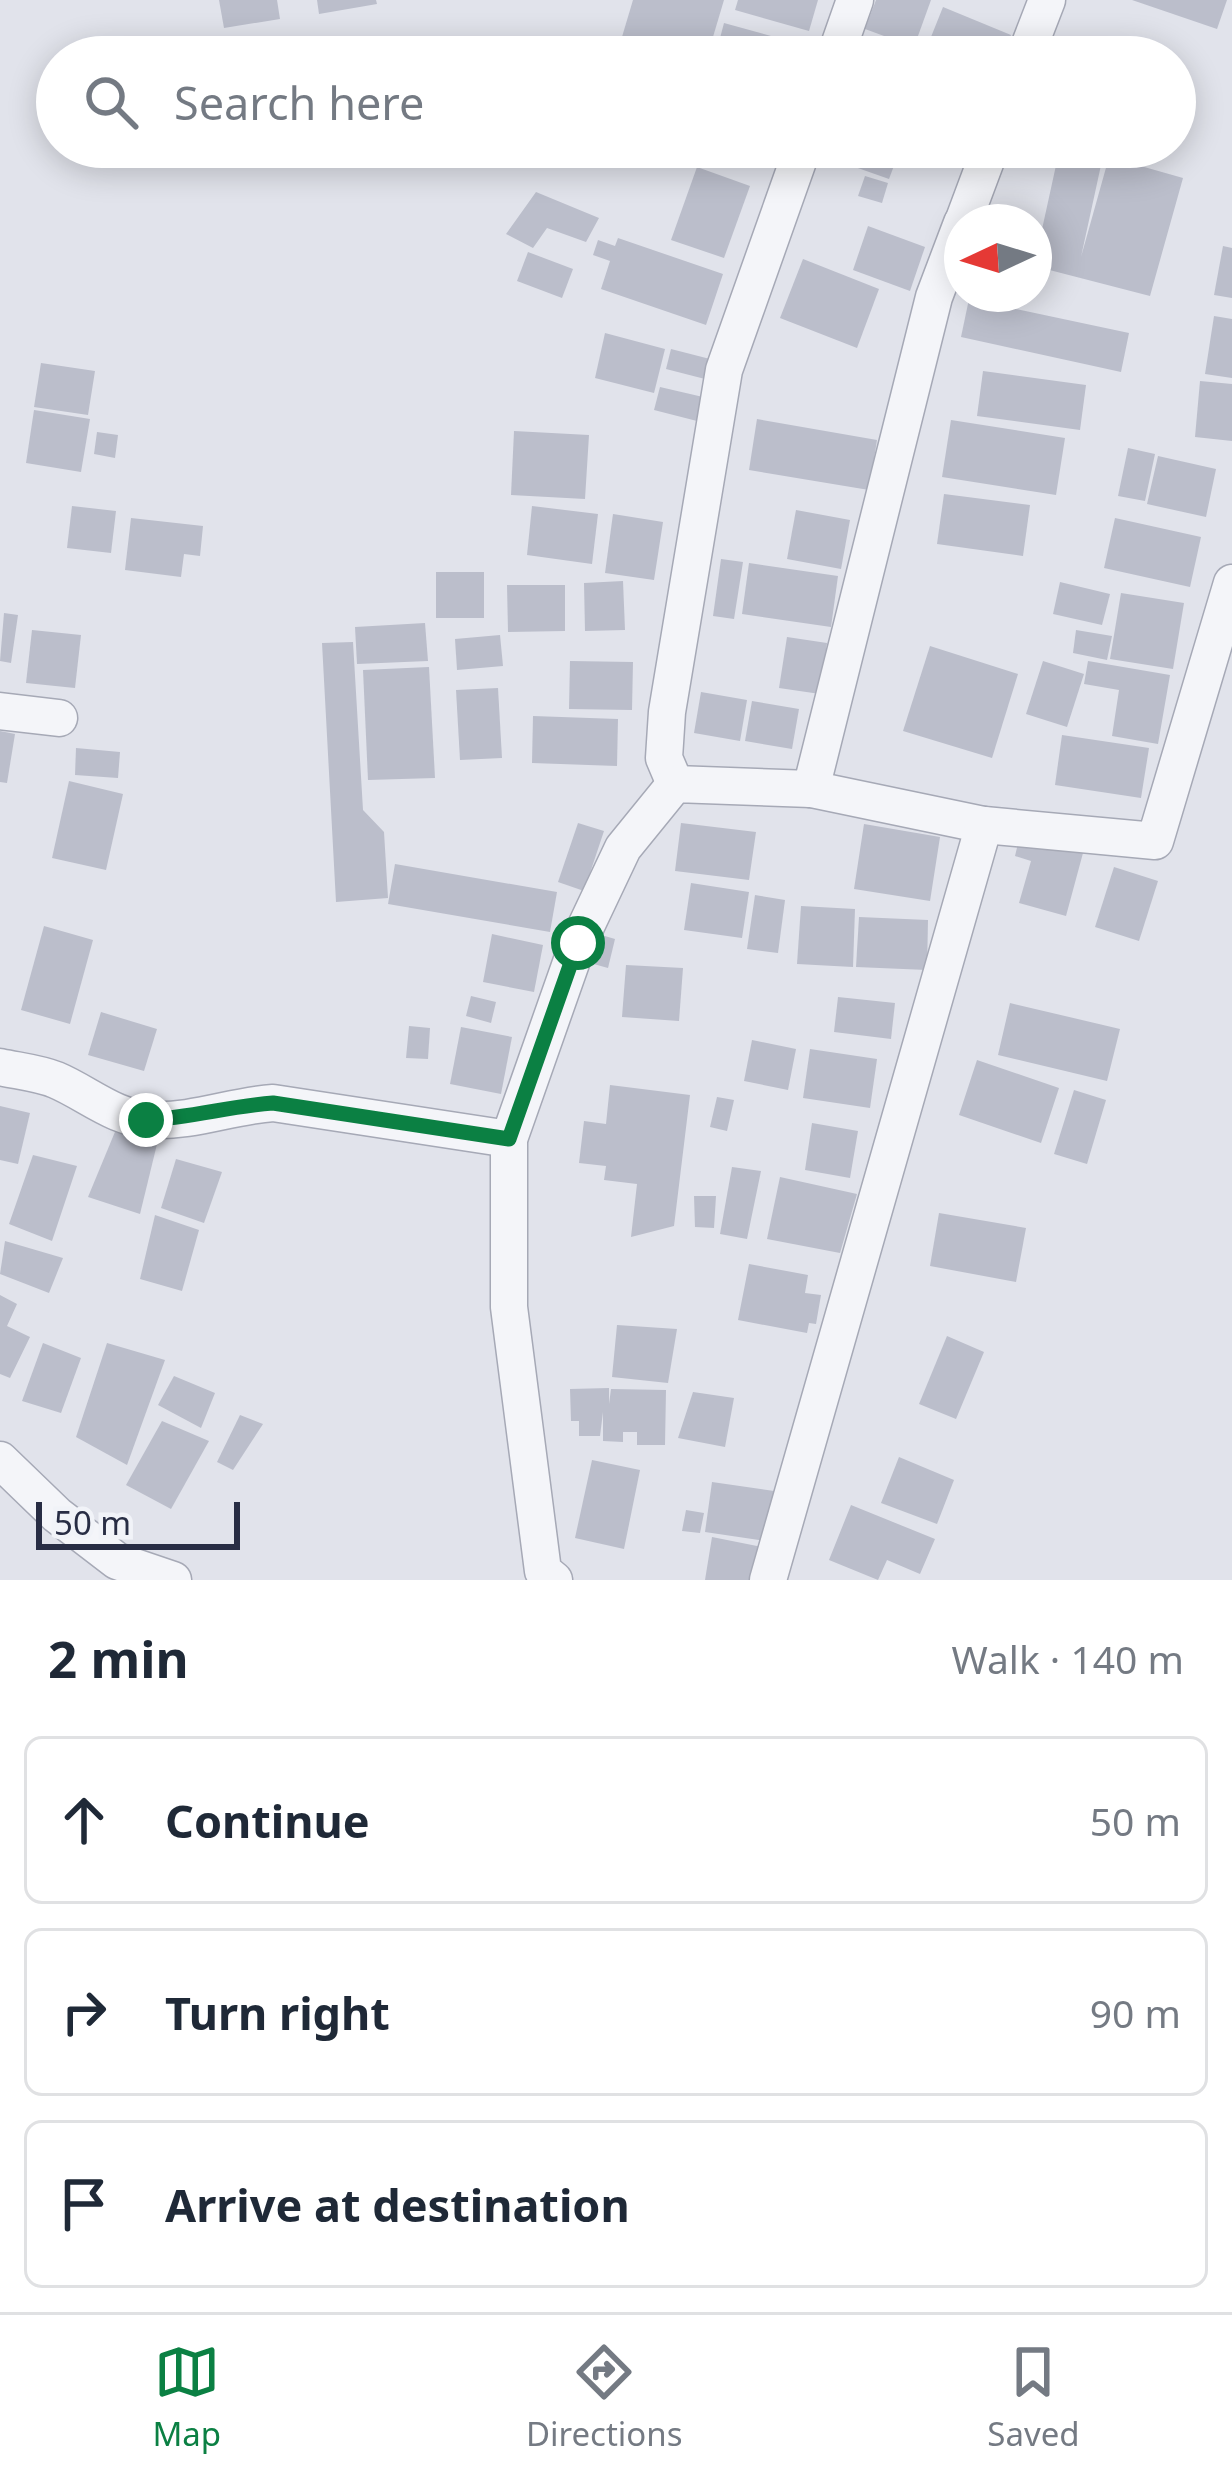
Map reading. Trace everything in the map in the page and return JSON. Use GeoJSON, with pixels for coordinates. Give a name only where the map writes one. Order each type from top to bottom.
{"type":"FeatureCollection","features":[{"type":"Feature","properties":{"kind":"street"},"geometry":{"type":"LineString","coordinates":[[842,36],[855,0]]}},
{"type":"Feature","properties":{"kind":"street"},"geometry":{"type":"LineString","coordinates":[[1033,36],[1047,0]]}},
{"type":"Feature","properties":{"kind":"street"},"geometry":{"type":"LineString","coordinates":[[675,784],[664,758],[667,712],[724,370],[796,168]]}},
{"type":"Feature","properties":{"kind":"street"},"geometry":{"type":"LineString","coordinates":[[969,204],[983,168]]}},
{"type":"Feature","properties":{"kind":"street"},"geometry":{"type":"LineString","coordinates":[[811,789],[944,271]]}},
{"type":"Feature","properties":{"kind":"street"},"geometry":{"type":"LineString","coordinates":[[675,784],[811,789],[984,825],[1156,841],[1232,583]]}},
{"type":"Feature","properties":{"kind":"street"},"geometry":{"type":"LineString","coordinates":[[0,711],[59,718]]}},
{"type":"Feature","properties":{"kind":"street"},"geometry":{"type":"LineString","coordinates":[[554,1580],[543,1571],[509,1307],[509,1139],[578,943],[623,848],[675,784]]}},
{"type":"Feature","properties":{"kind":"street"},"geometry":{"type":"LineString","coordinates":[[768,1580],[984,825]]}},
{"type":"Feature","properties":{"kind":"street"},"geometry":{"type":"LineString","coordinates":[[0,1067],[55,1079],[92,1103],[146,1120],[209,1117],[238,1105],[273,1103],[509,1139]]}},
{"type":"Feature","properties":{"kind":"street"},"geometry":{"type":"LineString","coordinates":[[0,1460],[57,1515],[117,1562],[173,1580]]}},
{"type":"Feature","properties":{"kind":"building"},"geometry":{"type":"Polygon","coordinates":[[[219,0],[277,0],[280,19],[224,28],[219,0]]]}},
{"type":"Feature","properties":{"kind":"building"},"geometry":{"type":"Polygon","coordinates":[[[317,0],[376,0],[377,4],[319,14],[317,0]]]}},
{"type":"Feature","properties":{"kind":"building"},"geometry":{"type":"Polygon","coordinates":[[[633,0],[724,0],[713,36],[622,36],[633,0]]]}},
{"type":"Feature","properties":{"kind":"building"},"geometry":{"type":"Polygon","coordinates":[[[738,0],[818,0],[809,31],[735,10],[738,0]]]}},
{"type":"Feature","properties":{"kind":"building"},"geometry":{"type":"Polygon","coordinates":[[[876,0],[931,0],[918,36],[884,36],[865,29],[876,0]]]}},
{"type":"Feature","properties":{"kind":"building"},"geometry":{"type":"Polygon","coordinates":[[[1132,0],[1227,0],[1217,29],[1132,0]]]}},
{"type":"Feature","properties":{"kind":"building"},"geometry":{"type":"Polygon","coordinates":[[[943,7],[1011,35],[1011,36],[931,36],[943,7]]]}},
{"type":"Feature","properties":{"kind":"building"},"geometry":{"type":"Polygon","coordinates":[[[724,23],[771,36],[721,36],[724,23]]]}},
{"type":"Feature","properties":{"kind":"building"},"geometry":{"type":"Polygon","coordinates":[[[697,168],[750,186],[724,258],[671,240],[697,168]]]}},
{"type":"Feature","properties":{"kind":"building"},"geometry":{"type":"Polygon","coordinates":[[[858,168],[893,168],[889,179],[858,168]]]}},
{"type":"Feature","properties":{"kind":"building"},"geometry":{"type":"Polygon","coordinates":[[[1055,168],[1100,168],[1081,257],[1106,168],[1148,168],[1183,178],[1150,296],[1052,271],[1052,204],[1048,204],[1055,168]]]}},
{"type":"Feature","properties":{"kind":"building"},"geometry":{"type":"Polygon","coordinates":[[[865,176],[888,183],[882,203],[858,196],[865,176]]]}},
{"type":"Feature","properties":{"kind":"building"},"geometry":{"type":"Polygon","coordinates":[[[536,192],[599,218],[586,242],[547,228],[533,248],[506,234],[536,192]]]}},
{"type":"Feature","properties":{"kind":"building"},"geometry":{"type":"Polygon","coordinates":[[[868,226],[925,247],[910,291],[853,270],[868,226]]]}},
{"type":"Feature","properties":{"kind":"building"},"geometry":{"type":"Polygon","coordinates":[[[618,238],[723,274],[706,325],[601,289],[610,261],[593,255],[598,240],[615,246],[618,238]]]}},
{"type":"Feature","properties":{"kind":"building"},"geometry":{"type":"Polygon","coordinates":[[[1223,246],[1232,248],[1232,298],[1214,295],[1223,246]]]}},
{"type":"Feature","properties":{"kind":"building"},"geometry":{"type":"Polygon","coordinates":[[[528,252],[573,269],[562,298],[517,281],[528,252]]]}},
{"type":"Feature","properties":{"kind":"building"},"geometry":{"type":"Polygon","coordinates":[[[803,259],[879,289],[857,348],[780,318],[803,259]]]}},
{"type":"Feature","properties":{"kind":"building"},"geometry":{"type":"Polygon","coordinates":[[[966,312],[1030,312],[1129,333],[1121,372],[961,337],[966,312]]]}},
{"type":"Feature","properties":{"kind":"building"},"geometry":{"type":"Polygon","coordinates":[[[1214,316],[1232,319],[1232,378],[1205,374],[1214,316]]]}},
{"type":"Feature","properties":{"kind":"building"},"geometry":{"type":"Polygon","coordinates":[[[605,333],[665,349],[654,393],[595,378],[605,333]]]}},
{"type":"Feature","properties":{"kind":"building"},"geometry":{"type":"Polygon","coordinates":[[[671,349],[710,359],[705,379],[666,369],[671,349]]]}},
{"type":"Feature","properties":{"kind":"building"},"geometry":{"type":"Polygon","coordinates":[[[41,363],[95,371],[88,415],[34,407],[41,363]]]}},
{"type":"Feature","properties":{"kind":"building"},"geometry":{"type":"Polygon","coordinates":[[[983,371],[1086,385],[1080,430],[977,416],[983,371]]]}},
{"type":"Feature","properties":{"kind":"building"},"geometry":{"type":"Polygon","coordinates":[[[1200,381],[1232,384],[1232,441],[1195,437],[1200,381]]]}},
{"type":"Feature","properties":{"kind":"building"},"geometry":{"type":"Polygon","coordinates":[[[660,387],[703,397],[697,421],[654,410],[660,387]]]}},
{"type":"Feature","properties":{"kind":"building"},"geometry":{"type":"Polygon","coordinates":[[[34,410],[90,419],[81,472],[26,463],[34,410]]]}},
{"type":"Feature","properties":{"kind":"building"},"geometry":{"type":"Polygon","coordinates":[[[757,419],[877,440],[869,490],[749,470],[757,419]]]}},
{"type":"Feature","properties":{"kind":"building"},"geometry":{"type":"Polygon","coordinates":[[[951,420],[1065,438],[1056,495],[942,477],[951,420]]]}},
{"type":"Feature","properties":{"kind":"building"},"geometry":{"type":"Polygon","coordinates":[[[514,431],[589,435],[585,499],[511,495],[514,431]]]}},
{"type":"Feature","properties":{"kind":"building"},"geometry":{"type":"Polygon","coordinates":[[[97,432],[118,435],[115,458],[94,454],[97,432]]]}},
{"type":"Feature","properties":{"kind":"building"},"geometry":{"type":"Polygon","coordinates":[[[1128,448],[1155,454],[1145,501],[1118,496],[1128,448]]]}},
{"type":"Feature","properties":{"kind":"building"},"geometry":{"type":"Polygon","coordinates":[[[1158,456],[1216,469],[1206,517],[1147,504],[1158,456]]]}},
{"type":"Feature","properties":{"kind":"building"},"geometry":{"type":"Polygon","coordinates":[[[944,494],[1030,505],[1023,556],[937,544],[944,494]]]}},
{"type":"Feature","properties":{"kind":"building"},"geometry":{"type":"Polygon","coordinates":[[[72,506],[116,511],[111,553],[67,548],[72,506]]]}},
{"type":"Feature","properties":{"kind":"building"},"geometry":{"type":"Polygon","coordinates":[[[532,506],[598,514],[592,564],[527,555],[532,506]]]}},
{"type":"Feature","properties":{"kind":"building"},"geometry":{"type":"Polygon","coordinates":[[[796,510],[850,520],[841,569],[787,559],[796,510]]]}},
{"type":"Feature","properties":{"kind":"building"},"geometry":{"type":"Polygon","coordinates":[[[613,514],[663,522],[654,580],[605,573],[613,514]]]}},
{"type":"Feature","properties":{"kind":"building"},"geometry":{"type":"Polygon","coordinates":[[[131,518],[203,526],[200,556],[184,554],[181,577],[125,570],[131,518]]]}},
{"type":"Feature","properties":{"kind":"building"},"geometry":{"type":"Polygon","coordinates":[[[1115,518],[1201,537],[1190,587],[1104,568],[1115,518]]]}},
{"type":"Feature","properties":{"kind":"building"},"geometry":{"type":"Polygon","coordinates":[[[721,559],[743,562],[734,619],[713,616],[721,559]]]}},
{"type":"Feature","properties":{"kind":"building"},"geometry":{"type":"Polygon","coordinates":[[[749,563],[838,576],[831,627],[742,614],[749,563]]]}},
{"type":"Feature","properties":{"kind":"building"},"geometry":{"type":"Polygon","coordinates":[[[436,572],[484,572],[484,618],[436,618],[436,572]]]}},
{"type":"Feature","properties":{"kind":"building"},"geometry":{"type":"Polygon","coordinates":[[[623,581],[625,630],[585,631],[584,583],[623,581]]]}},
{"type":"Feature","properties":{"kind":"building"},"geometry":{"type":"Polygon","coordinates":[[[1060,582],[1110,594],[1102,625],[1053,614],[1060,582]]]}},
{"type":"Feature","properties":{"kind":"building"},"geometry":{"type":"Polygon","coordinates":[[[507,585],[565,585],[565,631],[508,632],[507,585]]]}},
{"type":"Feature","properties":{"kind":"building"},"geometry":{"type":"Polygon","coordinates":[[[1121,593],[1184,603],[1173,669],[1110,659],[1121,593]]]}},
{"type":"Feature","properties":{"kind":"building"},"geometry":{"type":"Polygon","coordinates":[[[4,613],[18,615],[11,663],[0,661],[4,613]]]}},
{"type":"Feature","properties":{"kind":"building"},"geometry":{"type":"Polygon","coordinates":[[[425,623],[428,661],[357,664],[355,627],[425,623]]]}},
{"type":"Feature","properties":{"kind":"building"},"geometry":{"type":"Polygon","coordinates":[[[32,630],[81,635],[75,688],[26,683],[32,630]]]}},
{"type":"Feature","properties":{"kind":"building"},"geometry":{"type":"Polygon","coordinates":[[[1076,630],[1112,636],[1107,660],[1073,653],[1076,630]]]}},
{"type":"Feature","properties":{"kind":"building"},"geometry":{"type":"Polygon","coordinates":[[[500,635],[503,666],[457,670],[455,639],[500,635]]]}},
{"type":"Feature","properties":{"kind":"building"},"geometry":{"type":"Polygon","coordinates":[[[787,637],[827,643],[820,694],[779,688],[787,637]]]}},
{"type":"Feature","properties":{"kind":"building"},"geometry":{"type":"Polygon","coordinates":[[[353,642],[363,810],[384,832],[388,898],[336,902],[322,643],[353,642]]]}},
{"type":"Feature","properties":{"kind":"building"},"geometry":{"type":"Polygon","coordinates":[[[930,646],[1018,674],[992,758],[903,731],[930,646]]]}},
{"type":"Feature","properties":{"kind":"building"},"geometry":{"type":"Polygon","coordinates":[[[570,661],[633,662],[632,710],[569,709],[570,661]]]}},
{"type":"Feature","properties":{"kind":"building"},"geometry":{"type":"Polygon","coordinates":[[[1043,661],[1084,674],[1067,727],[1026,714],[1043,661]]]}},
{"type":"Feature","properties":{"kind":"building"},"geometry":{"type":"Polygon","coordinates":[[[1088,661],[1170,675],[1158,744],[1112,736],[1119,690],[1084,684],[1088,661]]]}},
{"type":"Feature","properties":{"kind":"building"},"geometry":{"type":"Polygon","coordinates":[[[429,667],[435,778],[368,780],[363,670],[429,667]]]}},
{"type":"Feature","properties":{"kind":"building"},"geometry":{"type":"Polygon","coordinates":[[[498,688],[502,758],[460,760],[456,690],[498,688]]]}},
{"type":"Feature","properties":{"kind":"building"},"geometry":{"type":"Polygon","coordinates":[[[701,692],[747,700],[740,741],[694,733],[701,692]]]}},
{"type":"Feature","properties":{"kind":"building"},"geometry":{"type":"Polygon","coordinates":[[[752,701],[799,709],[792,749],[745,741],[752,701]]]}},
{"type":"Feature","properties":{"kind":"building"},"geometry":{"type":"Polygon","coordinates":[[[533,716],[618,719],[617,766],[532,763],[533,716]]]}},
{"type":"Feature","properties":{"kind":"building"},"geometry":{"type":"Polygon","coordinates":[[[0,731],[15,734],[7,783],[0,782],[0,731]]]}},
{"type":"Feature","properties":{"kind":"building"},"geometry":{"type":"Polygon","coordinates":[[[1062,735],[1149,748],[1141,798],[1055,785],[1062,735]]]}},
{"type":"Feature","properties":{"kind":"building"},"geometry":{"type":"Polygon","coordinates":[[[76,748],[120,752],[118,778],[75,775],[76,748]]]}},
{"type":"Feature","properties":{"kind":"building"},"geometry":{"type":"Polygon","coordinates":[[[69,781],[123,794],[106,870],[52,858],[69,781]]]}},
{"type":"Feature","properties":{"kind":"building"},"geometry":{"type":"Polygon","coordinates":[[[578,823],[604,831],[584,891],[558,882],[578,823]]]}},
{"type":"Feature","properties":{"kind":"building"},"geometry":{"type":"Polygon","coordinates":[[[681,823],[756,832],[749,880],[675,871],[681,823]]]}},
{"type":"Feature","properties":{"kind":"building"},"geometry":{"type":"Polygon","coordinates":[[[864,824],[940,837],[930,901],[854,889],[864,824]]]}},
{"type":"Feature","properties":{"kind":"building"},"geometry":{"type":"Polygon","coordinates":[[[1020,835],[1083,853],[1066,916],[1019,903],[1031,861],[1015,856],[1020,835]]]}},
{"type":"Feature","properties":{"kind":"building"},"geometry":{"type":"Polygon","coordinates":[[[395,864],[557,892],[550,932],[388,904],[395,864]]]}},
{"type":"Feature","properties":{"kind":"building"},"geometry":{"type":"Polygon","coordinates":[[[1114,867],[1158,881],[1139,941],[1095,927],[1114,867]]]}},
{"type":"Feature","properties":{"kind":"building"},"geometry":{"type":"Polygon","coordinates":[[[691,883],[749,892],[742,938],[684,930],[691,883]]]}},
{"type":"Feature","properties":{"kind":"building"},"geometry":{"type":"Polygon","coordinates":[[[755,895],[785,900],[778,953],[747,949],[755,895]]]}},
{"type":"Feature","properties":{"kind":"building"},"geometry":{"type":"Polygon","coordinates":[[[801,906],[855,909],[853,967],[797,964],[801,906]]]}},
{"type":"Feature","properties":{"kind":"building"},"geometry":{"type":"Polygon","coordinates":[[[859,917],[928,920],[927,970],[856,967],[859,917]]]}},
{"type":"Feature","properties":{"kind":"building"},"geometry":{"type":"Polygon","coordinates":[[[44,926],[93,940],[70,1024],[21,1010],[44,926]]]}},
{"type":"Feature","properties":{"kind":"building"},"geometry":{"type":"Polygon","coordinates":[[[492,934],[543,945],[534,992],[483,982],[492,934]]]}},
{"type":"Feature","properties":{"kind":"building"},"geometry":{"type":"Polygon","coordinates":[[[598,934],[615,939],[608,968],[590,963],[598,934]]]}},
{"type":"Feature","properties":{"kind":"building"},"geometry":{"type":"Polygon","coordinates":[[[626,965],[683,968],[679,1021],[622,1017],[626,965]]]}},
{"type":"Feature","properties":{"kind":"building"},"geometry":{"type":"Polygon","coordinates":[[[471,996],[496,1002],[491,1023],[466,1016],[471,996]]]}},
{"type":"Feature","properties":{"kind":"building"},"geometry":{"type":"Polygon","coordinates":[[[838,997],[895,1003],[891,1039],[834,1032],[838,997]]]}},
{"type":"Feature","properties":{"kind":"building"},"geometry":{"type":"Polygon","coordinates":[[[1010,1003],[1120,1029],[1107,1081],[998,1055],[1010,1003]]]}},
{"type":"Feature","properties":{"kind":"building"},"geometry":{"type":"Polygon","coordinates":[[[101,1012],[157,1029],[144,1071],[88,1055],[101,1012]]]}},
{"type":"Feature","properties":{"kind":"building"},"geometry":{"type":"Polygon","coordinates":[[[409,1026],[430,1028],[428,1059],[406,1058],[409,1026]]]}},
{"type":"Feature","properties":{"kind":"building"},"geometry":{"type":"Polygon","coordinates":[[[461,1027],[512,1037],[501,1094],[450,1084],[461,1027]]]}},
{"type":"Feature","properties":{"kind":"building"},"geometry":{"type":"Polygon","coordinates":[[[752,1040],[796,1049],[788,1090],[744,1081],[752,1040]]]}},
{"type":"Feature","properties":{"kind":"building"},"geometry":{"type":"Polygon","coordinates":[[[810,1049],[877,1059],[870,1108],[803,1098],[810,1049]]]}},
{"type":"Feature","properties":{"kind":"building"},"geometry":{"type":"Polygon","coordinates":[[[977,1060],[1059,1088],[1041,1143],[959,1115],[977,1060]]]}},
{"type":"Feature","properties":{"kind":"building"},"geometry":{"type":"Polygon","coordinates":[[[610,1085],[690,1095],[674,1226],[631,1237],[637,1184],[604,1180],[606,1166],[579,1163],[584,1121],[606,1124],[610,1085]]]}},
{"type":"Feature","properties":{"kind":"building"},"geometry":{"type":"Polygon","coordinates":[[[1074,1090],[1106,1100],[1087,1164],[1054,1154],[1074,1090]]]}},
{"type":"Feature","properties":{"kind":"building"},"geometry":{"type":"Polygon","coordinates":[[[717,1097],[734,1100],[727,1131],[710,1127],[717,1097]]]}},
{"type":"Feature","properties":{"kind":"building"},"geometry":{"type":"Polygon","coordinates":[[[0,1106],[30,1113],[18,1164],[0,1160],[0,1106]]]}},
{"type":"Feature","properties":{"kind":"building"},"geometry":{"type":"Polygon","coordinates":[[[812,1123],[858,1131],[850,1178],[805,1170],[812,1123]]]}},
{"type":"Feature","properties":{"kind":"building"},"geometry":{"type":"Polygon","coordinates":[[[117,1127],[158,1140],[140,1214],[88,1197],[117,1127]]]}},
{"type":"Feature","properties":{"kind":"building"},"geometry":{"type":"Polygon","coordinates":[[[33,1155],[77,1166],[52,1241],[9,1224],[33,1155]]]}},
{"type":"Feature","properties":{"kind":"building"},"geometry":{"type":"Polygon","coordinates":[[[176,1159],[222,1172],[204,1223],[161,1208],[176,1159]]]}},
{"type":"Feature","properties":{"kind":"building"},"geometry":{"type":"Polygon","coordinates":[[[732,1167],[761,1171],[747,1239],[720,1234],[732,1167]]]}},
{"type":"Feature","properties":{"kind":"building"},"geometry":{"type":"Polygon","coordinates":[[[780,1177],[857,1194],[840,1253],[767,1239],[780,1177]]]}},
{"type":"Feature","properties":{"kind":"building"},"geometry":{"type":"Polygon","coordinates":[[[694,1196],[716,1196],[714,1228],[695,1227],[694,1196]]]}},
{"type":"Feature","properties":{"kind":"building"},"geometry":{"type":"Polygon","coordinates":[[[939,1213],[1026,1228],[1016,1282],[930,1266],[939,1213]]]}},
{"type":"Feature","properties":{"kind":"building"},"geometry":{"type":"Polygon","coordinates":[[[155,1215],[199,1230],[182,1291],[140,1279],[155,1215]]]}},
{"type":"Feature","properties":{"kind":"building"},"geometry":{"type":"Polygon","coordinates":[[[5,1241],[63,1258],[49,1293],[0,1274],[5,1241]]]}},
{"type":"Feature","properties":{"kind":"building"},"geometry":{"type":"Polygon","coordinates":[[[749,1264],[808,1275],[805,1293],[821,1295],[816,1324],[809,1323],[807,1333],[738,1320],[749,1264]]]}},
{"type":"Feature","properties":{"kind":"building"},"geometry":{"type":"Polygon","coordinates":[[[0,1295],[17,1304],[7,1326],[30,1337],[10,1378],[0,1374],[0,1295]]]}},
{"type":"Feature","properties":{"kind":"building"},"geometry":{"type":"Polygon","coordinates":[[[617,1325],[677,1329],[668,1383],[612,1377],[617,1325]]]}},
{"type":"Feature","properties":{"kind":"building"},"geometry":{"type":"Polygon","coordinates":[[[947,1336],[984,1352],[956,1419],[919,1404],[947,1336]]]}},
{"type":"Feature","properties":{"kind":"building"},"geometry":{"type":"Polygon","coordinates":[[[43,1343],[81,1358],[61,1413],[22,1401],[43,1343]]]}},
{"type":"Feature","properties":{"kind":"building"},"geometry":{"type":"Polygon","coordinates":[[[107,1343],[165,1360],[127,1465],[76,1437],[107,1343]]]}},
{"type":"Feature","properties":{"kind":"building"},"geometry":{"type":"Polygon","coordinates":[[[174,1376],[215,1393],[201,1428],[158,1405],[174,1376]]]}},
{"type":"Feature","properties":{"kind":"building"},"geometry":{"type":"Polygon","coordinates":[[[609,1388],[609,1404],[611,1389],[666,1390],[665,1445],[637,1445],[637,1432],[623,1432],[623,1442],[603,1441],[603,1412],[600,1436],[579,1436],[579,1421],[571,1421],[570,1389],[609,1388]]]}},
{"type":"Feature","properties":{"kind":"building"},"geometry":{"type":"Polygon","coordinates":[[[693,1392],[734,1398],[725,1447],[678,1438],[693,1392]]]}},
{"type":"Feature","properties":{"kind":"building"},"geometry":{"type":"Polygon","coordinates":[[[240,1415],[263,1424],[233,1470],[217,1462],[240,1415]]]}},
{"type":"Feature","properties":{"kind":"building"},"geometry":{"type":"Polygon","coordinates":[[[162,1421],[209,1441],[171,1509],[126,1485],[162,1421]]]}},
{"type":"Feature","properties":{"kind":"building"},"geometry":{"type":"Polygon","coordinates":[[[899,1457],[954,1480],[937,1524],[881,1503],[899,1457]]]}},
{"type":"Feature","properties":{"kind":"building"},"geometry":{"type":"Polygon","coordinates":[[[592,1460],[640,1470],[624,1549],[575,1538],[592,1460]]]}},
{"type":"Feature","properties":{"kind":"building"},"geometry":{"type":"Polygon","coordinates":[[[712,1482],[774,1491],[765,1541],[705,1532],[712,1482]]]}},
{"type":"Feature","properties":{"kind":"building"},"geometry":{"type":"Polygon","coordinates":[[[851,1505],[935,1539],[920,1574],[887,1560],[878,1580],[829,1560],[851,1505]]]}},
{"type":"Feature","properties":{"kind":"building"},"geometry":{"type":"Polygon","coordinates":[[[686,1510],[704,1513],[700,1533],[682,1531],[686,1510]]]}},
{"type":"Feature","properties":{"kind":"building"},"geometry":{"type":"Polygon","coordinates":[[[712,1537],[762,1547],[757,1580],[705,1580],[712,1537]]]}},
{"type":"Feature","properties":{"kind":"route"},"geometry":{"type":"LineString","coordinates":[[146,1120],[209,1117],[238,1105],[273,1103],[509,1139],[578,943]]}}]}
